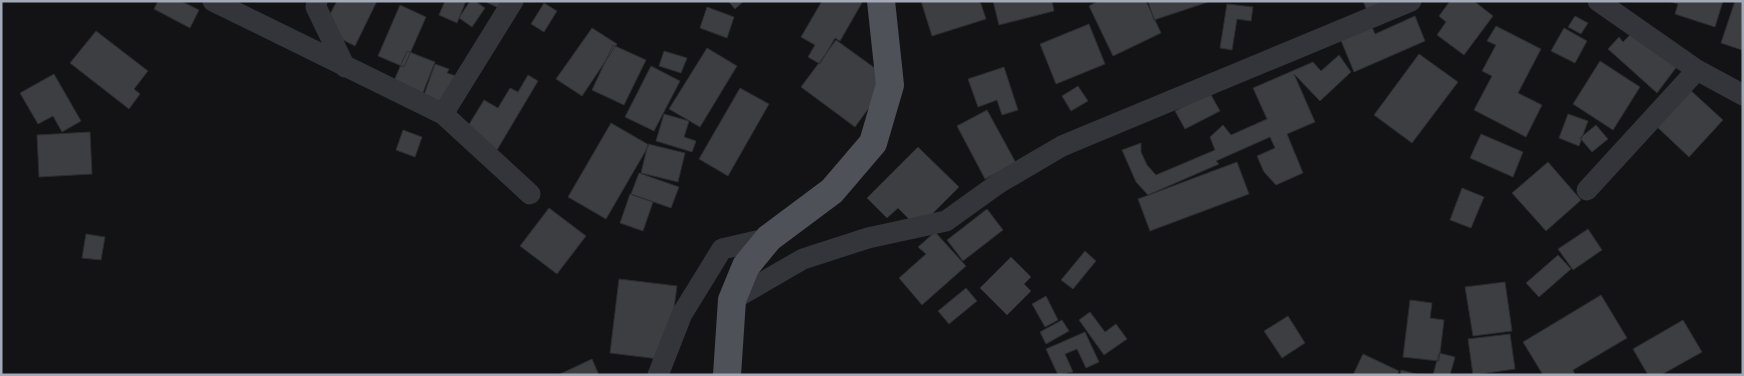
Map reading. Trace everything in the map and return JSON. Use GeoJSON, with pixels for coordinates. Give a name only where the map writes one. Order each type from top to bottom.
{"type":"FeatureCollection","features":[{"type":"Feature","properties":{"kind":"main road"},"geometry":{"type":"LineString","coordinates":[[727,375],[732,300],[746,266],[769,238],[832,191],[873,142],[890,85],[876,7]]}},
{"type":"Feature","properties":{"kind":"street"},"geometry":{"type":"LineString","coordinates":[[212,1],[443,114],[530,194]]}},
{"type":"Feature","properties":{"kind":"street"},"geometry":{"type":"LineString","coordinates":[[317,1],[316,7],[345,67]]}},
{"type":"Feature","properties":{"kind":"street"},"geometry":{"type":"LineString","coordinates":[[443,114],[512,1]]}},
{"type":"Feature","properties":{"kind":"street"},"geometry":{"type":"LineString","coordinates":[[732,300],[803,259],[868,238],[946,220],[999,183],[1062,146],[1411,1]]}},
{"type":"Feature","properties":{"kind":"street"},"geometry":{"type":"LineString","coordinates":[[1598,1],[1697,70],[1743,95]]}},
{"type":"Feature","properties":{"kind":"street"},"geometry":{"type":"LineString","coordinates":[[1587,190],[1697,70]]}},
{"type":"Feature","properties":{"kind":"street"},"geometry":{"type":"LineString","coordinates":[[658,375],[682,314],[722,249],[769,238]]}},
{"type":"Feature","properties":{"kind":"building"},"geometry":{"type":"Polygon","coordinates":[[[158,1],[181,1],[199,10],[190,28],[154,9],[158,1]]]}},
{"type":"Feature","properties":{"kind":"building"},"geometry":{"type":"Polygon","coordinates":[[[337,1],[377,1],[355,46],[322,29],[337,1]]]}},
{"type":"Feature","properties":{"kind":"building"},"geometry":{"type":"Polygon","coordinates":[[[445,1],[466,1],[457,23],[439,15],[445,1]]]}},
{"type":"Feature","properties":{"kind":"building"},"geometry":{"type":"Polygon","coordinates":[[[470,1],[475,1],[485,8],[472,27],[459,18],[470,1]]]}},
{"type":"Feature","properties":{"kind":"building"},"geometry":{"type":"Polygon","coordinates":[[[484,1],[518,1],[511,14],[484,1]]]}},
{"type":"Feature","properties":{"kind":"building"},"geometry":{"type":"Polygon","coordinates":[[[728,1],[744,1],[735,9],[728,1]]]}},
{"type":"Feature","properties":{"kind":"building"},"geometry":{"type":"Polygon","coordinates":[[[822,1],[863,1],[840,41],[835,38],[820,64],[808,57],[815,45],[801,37],[822,1]]]}},
{"type":"Feature","properties":{"kind":"building"},"geometry":{"type":"Polygon","coordinates":[[[921,1],[980,1],[986,19],[932,36],[921,1]]]}},
{"type":"Feature","properties":{"kind":"building"},"geometry":{"type":"Polygon","coordinates":[[[993,1],[1052,1],[1054,11],[999,25],[993,1]]]}},
{"type":"Feature","properties":{"kind":"building"},"geometry":{"type":"Polygon","coordinates":[[[1098,1],[1146,1],[1161,33],[1113,56],[1089,6],[1098,1]]]}},
{"type":"Feature","properties":{"kind":"building"},"geometry":{"type":"Polygon","coordinates":[[[1148,1],[1211,1],[1154,20],[1148,1]]]}},
{"type":"Feature","properties":{"kind":"building"},"geometry":{"type":"Polygon","coordinates":[[[1363,1],[1384,1],[1368,13],[1363,1]]]}},
{"type":"Feature","properties":{"kind":"building"},"geometry":{"type":"Polygon","coordinates":[[[1450,1],[1474,1],[1493,16],[1464,55],[1437,35],[1446,22],[1439,16],[1450,1]]]}},
{"type":"Feature","properties":{"kind":"building"},"geometry":{"type":"Polygon","coordinates":[[[1668,1],[1723,1],[1715,27],[1675,14],[1678,4],[1668,1]]]}},
{"type":"Feature","properties":{"kind":"building"},"geometry":{"type":"Polygon","coordinates":[[[1735,1],[1743,1],[1742,50],[1721,43],[1735,1]]]}},
{"type":"Feature","properties":{"kind":"building"},"geometry":{"type":"Polygon","coordinates":[[[544,3],[557,11],[544,32],[531,24],[544,3]]]}},
{"type":"Feature","properties":{"kind":"building"},"geometry":{"type":"Polygon","coordinates":[[[1227,4],[1253,7],[1251,21],[1237,19],[1232,50],[1220,48],[1227,4]]]}},
{"type":"Feature","properties":{"kind":"building"},"geometry":{"type":"Polygon","coordinates":[[[400,5],[426,17],[404,67],[378,56],[400,5]]]}},
{"type":"Feature","properties":{"kind":"building"},"geometry":{"type":"Polygon","coordinates":[[[707,7],[734,17],[727,38],[700,28],[707,7]]]}},
{"type":"Feature","properties":{"kind":"building"},"geometry":{"type":"Polygon","coordinates":[[[1415,16],[1425,41],[1354,72],[1340,38],[1371,25],[1375,34],[1415,16]]]}},
{"type":"Feature","properties":{"kind":"building"},"geometry":{"type":"Polygon","coordinates":[[[1575,16],[1588,23],[1581,34],[1568,27],[1575,16]]]}},
{"type":"Feature","properties":{"kind":"building"},"geometry":{"type":"Polygon","coordinates":[[[1089,24],[1105,64],[1056,84],[1040,44],[1089,24]]]}},
{"type":"Feature","properties":{"kind":"building"},"geometry":{"type":"Polygon","coordinates":[[[1496,26],[1541,49],[1518,93],[1542,105],[1526,137],[1474,110],[1492,76],[1482,71],[1496,45],[1487,41],[1496,26]]]}},
{"type":"Feature","properties":{"kind":"building"},"geometry":{"type":"Polygon","coordinates":[[[592,28],[617,44],[582,96],[556,79],[592,28]]]}},
{"type":"Feature","properties":{"kind":"building"},"geometry":{"type":"Polygon","coordinates":[[[1564,28],[1587,41],[1575,63],[1551,51],[1564,28]]]}},
{"type":"Feature","properties":{"kind":"building"},"geometry":{"type":"Polygon","coordinates":[[[96,31],[148,71],[134,89],[140,94],[129,109],[70,63],[96,31]]]}},
{"type":"Feature","properties":{"kind":"building"},"geometry":{"type":"Polygon","coordinates":[[[1634,31],[1678,65],[1657,93],[1608,49],[1619,37],[1623,42],[1634,31]]]}},
{"type":"Feature","properties":{"kind":"building"},"geometry":{"type":"Polygon","coordinates":[[[836,40],[890,79],[855,127],[801,87],[836,40]]]}},
{"type":"Feature","properties":{"kind":"building"},"geometry":{"type":"Polygon","coordinates":[[[613,45],[646,60],[624,105],[592,90],[613,45]]]}},
{"type":"Feature","properties":{"kind":"building"},"geometry":{"type":"Polygon","coordinates":[[[707,48],[737,66],[700,127],[669,109],[707,48]]]}},
{"type":"Feature","properties":{"kind":"building"},"geometry":{"type":"Polygon","coordinates":[[[407,51],[435,62],[422,95],[393,83],[407,51]]]}},
{"type":"Feature","properties":{"kind":"building"},"geometry":{"type":"Polygon","coordinates":[[[664,51],[687,58],[681,73],[659,66],[664,51]]]}},
{"type":"Feature","properties":{"kind":"building"},"geometry":{"type":"Polygon","coordinates":[[[1419,54],[1458,82],[1412,143],[1374,115],[1419,54]]]}},
{"type":"Feature","properties":{"kind":"building"},"geometry":{"type":"Polygon","coordinates":[[[1339,55],[1351,72],[1320,101],[1294,74],[1315,122],[1287,134],[1303,173],[1276,185],[1264,172],[1257,156],[1275,148],[1270,137],[1216,161],[1219,164],[1148,195],[1136,182],[1122,150],[1141,143],[1141,152],[1147,165],[1156,175],[1215,150],[1210,137],[1223,125],[1231,135],[1267,119],[1253,88],[1313,62],[1321,71],[1339,55]]]}},
{"type":"Feature","properties":{"kind":"building"},"geometry":{"type":"Polygon","coordinates":[[[1600,61],[1640,87],[1613,130],[1573,104],[1600,61]]]}},
{"type":"Feature","properties":{"kind":"building"},"geometry":{"type":"Polygon","coordinates":[[[435,64],[449,69],[447,73],[462,78],[448,119],[419,109],[435,64]]]}},
{"type":"Feature","properties":{"kind":"building"},"geometry":{"type":"Polygon","coordinates":[[[651,66],[680,81],[654,131],[625,117],[651,66]]]}},
{"type":"Feature","properties":{"kind":"building"},"geometry":{"type":"Polygon","coordinates":[[[1004,67],[1018,110],[1002,115],[997,100],[978,107],[968,79],[1004,67]]]}},
{"type":"Feature","properties":{"kind":"building"},"geometry":{"type":"Polygon","coordinates":[[[54,74],[81,121],[62,132],[53,116],[38,124],[20,93],[54,74]]]}},
{"type":"Feature","properties":{"kind":"building"},"geometry":{"type":"Polygon","coordinates":[[[528,75],[538,81],[497,150],[465,131],[484,100],[498,108],[510,88],[518,92],[528,75]]]}},
{"type":"Feature","properties":{"kind":"building"},"geometry":{"type":"Polygon","coordinates":[[[1078,86],[1088,101],[1071,111],[1062,96],[1078,86]]]}},
{"type":"Feature","properties":{"kind":"building"},"geometry":{"type":"Polygon","coordinates":[[[740,88],[769,104],[728,176],[699,159],[740,88]]]}},
{"type":"Feature","properties":{"kind":"building"},"geometry":{"type":"Polygon","coordinates":[[[1688,88],[1723,120],[1689,157],[1655,125],[1688,88]]]}},
{"type":"Feature","properties":{"kind":"building"},"geometry":{"type":"Polygon","coordinates":[[[1210,93],[1220,111],[1185,129],[1175,111],[1210,93]]]}},
{"type":"Feature","properties":{"kind":"building"},"geometry":{"type":"Polygon","coordinates":[[[987,110],[1016,163],[985,179],[957,126],[987,110]]]}},
{"type":"Feature","properties":{"kind":"building"},"geometry":{"type":"Polygon","coordinates":[[[664,114],[689,121],[684,137],[696,141],[692,152],[656,141],[664,114]]]}},
{"type":"Feature","properties":{"kind":"building"},"geometry":{"type":"Polygon","coordinates":[[[1568,114],[1588,121],[1579,146],[1559,138],[1568,114]]]}},
{"type":"Feature","properties":{"kind":"building"},"geometry":{"type":"Polygon","coordinates":[[[611,123],[649,145],[606,219],[568,197],[611,123]]]}},
{"type":"Feature","properties":{"kind":"building"},"geometry":{"type":"Polygon","coordinates":[[[1596,125],[1608,139],[1592,152],[1580,138],[1596,125]]]}},
{"type":"Feature","properties":{"kind":"building"},"geometry":{"type":"Polygon","coordinates":[[[403,130],[422,137],[415,157],[396,150],[403,130]]]}},
{"type":"Feature","properties":{"kind":"building"},"geometry":{"type":"Polygon","coordinates":[[[90,132],[92,174],[39,177],[37,135],[90,132]]]}},
{"type":"Feature","properties":{"kind":"building"},"geometry":{"type":"Polygon","coordinates":[[[1481,134],[1523,152],[1513,177],[1470,158],[1481,134]]]}},
{"type":"Feature","properties":{"kind":"building"},"geometry":{"type":"Polygon","coordinates":[[[648,144],[685,153],[678,182],[641,173],[648,144]]]}},
{"type":"Feature","properties":{"kind":"building"},"geometry":{"type":"Polygon","coordinates":[[[918,147],[959,187],[918,228],[898,208],[887,218],[867,198],[918,147]]]}},
{"type":"Feature","properties":{"kind":"building"},"geometry":{"type":"Polygon","coordinates":[[[1237,162],[1249,194],[1150,231],[1138,199],[1237,162]]]}},
{"type":"Feature","properties":{"kind":"building"},"geometry":{"type":"Polygon","coordinates":[[[1548,162],[1581,200],[1546,231],[1512,193],[1548,162]]]}},
{"type":"Feature","properties":{"kind":"building"},"geometry":{"type":"Polygon","coordinates":[[[639,173],[679,187],[671,208],[631,194],[639,173]]]}},
{"type":"Feature","properties":{"kind":"building"},"geometry":{"type":"Polygon","coordinates":[[[1462,188],[1484,197],[1471,228],[1450,220],[1462,188]]]}},
{"type":"Feature","properties":{"kind":"building"},"geometry":{"type":"Polygon","coordinates":[[[630,194],[653,202],[643,231],[620,223],[630,194]]]}},
{"type":"Feature","properties":{"kind":"building"},"geometry":{"type":"Polygon","coordinates":[[[549,208],[586,236],[557,274],[520,246],[549,208]]]}},
{"type":"Feature","properties":{"kind":"building"},"geometry":{"type":"Polygon","coordinates":[[[987,209],[1003,230],[963,261],[947,240],[987,209]]]}},
{"type":"Feature","properties":{"kind":"building"},"geometry":{"type":"Polygon","coordinates":[[[1588,229],[1602,250],[1573,270],[1558,249],[1588,229]]]}},
{"type":"Feature","properties":{"kind":"building"},"geometry":{"type":"Polygon","coordinates":[[[935,232],[966,266],[922,305],[899,278],[926,254],[918,247],[935,232]]]}},
{"type":"Feature","properties":{"kind":"building"},"geometry":{"type":"Polygon","coordinates":[[[86,234],[105,237],[101,260],[82,258],[86,234]]]}},
{"type":"Feature","properties":{"kind":"building"},"geometry":{"type":"Polygon","coordinates":[[[1085,251],[1096,261],[1073,289],[1061,280],[1085,251]]]}},
{"type":"Feature","properties":{"kind":"building"},"geometry":{"type":"Polygon","coordinates":[[[1558,255],[1571,269],[1539,297],[1526,283],[1558,255]]]}},
{"type":"Feature","properties":{"kind":"building"},"geometry":{"type":"Polygon","coordinates":[[[1011,257],[1031,277],[1024,284],[1031,291],[1007,315],[980,288],[1011,257]]]}},
{"type":"Feature","properties":{"kind":"building"},"geometry":{"type":"Polygon","coordinates":[[[619,279],[677,286],[667,360],[610,353],[619,279]]]}},
{"type":"Feature","properties":{"kind":"building"},"geometry":{"type":"Polygon","coordinates":[[[1505,282],[1512,331],[1473,336],[1465,287],[1505,282]]]}},
{"type":"Feature","properties":{"kind":"building"},"geometry":{"type":"Polygon","coordinates":[[[966,288],[977,301],[949,324],[938,311],[966,288]]]}},
{"type":"Feature","properties":{"kind":"building"},"geometry":{"type":"Polygon","coordinates":[[[1601,295],[1627,338],[1573,370],[1575,375],[1543,375],[1523,342],[1601,295]]]}},
{"type":"Feature","properties":{"kind":"building"},"geometry":{"type":"Polygon","coordinates":[[[1046,296],[1058,320],[1045,327],[1032,304],[1046,296]]]}},
{"type":"Feature","properties":{"kind":"building"},"geometry":{"type":"Polygon","coordinates":[[[1410,300],[1432,303],[1430,318],[1444,320],[1439,361],[1403,357],[1410,300]]]}},
{"type":"Feature","properties":{"kind":"building"},"geometry":{"type":"Polygon","coordinates":[[[1090,312],[1105,332],[1116,324],[1127,339],[1104,355],[1079,320],[1090,312]]]}},
{"type":"Feature","properties":{"kind":"building"},"geometry":{"type":"Polygon","coordinates":[[[1288,316],[1305,343],[1282,358],[1264,331],[1288,316]]]}},
{"type":"Feature","properties":{"kind":"building"},"geometry":{"type":"Polygon","coordinates":[[[1062,320],[1069,331],[1046,344],[1040,332],[1062,320]]]}},
{"type":"Feature","properties":{"kind":"building"},"geometry":{"type":"Polygon","coordinates":[[[1683,320],[1702,352],[1661,375],[1648,375],[1633,349],[1683,320]]]}},
{"type":"Feature","properties":{"kind":"building"},"geometry":{"type":"Polygon","coordinates":[[[1085,332],[1099,362],[1086,368],[1077,349],[1065,354],[1073,372],[1058,375],[1046,349],[1085,332]]]}},
{"type":"Feature","properties":{"kind":"building"},"geometry":{"type":"Polygon","coordinates":[[[1510,334],[1515,369],[1473,375],[1468,339],[1510,334]]]}},
{"type":"Feature","properties":{"kind":"building"},"geometry":{"type":"Polygon","coordinates":[[[1439,353],[1455,357],[1450,375],[1433,375],[1439,353]]]}},
{"type":"Feature","properties":{"kind":"building"},"geometry":{"type":"Polygon","coordinates":[[[1363,354],[1399,371],[1397,375],[1353,375],[1363,354]]]}},
{"type":"Feature","properties":{"kind":"building"},"geometry":{"type":"Polygon","coordinates":[[[592,359],[599,375],[558,375],[592,359]]]}},
{"type":"Feature","properties":{"kind":"building"},"geometry":{"type":"Polygon","coordinates":[[[1401,370],[1420,375],[1400,375],[1401,370]]]}}]}
